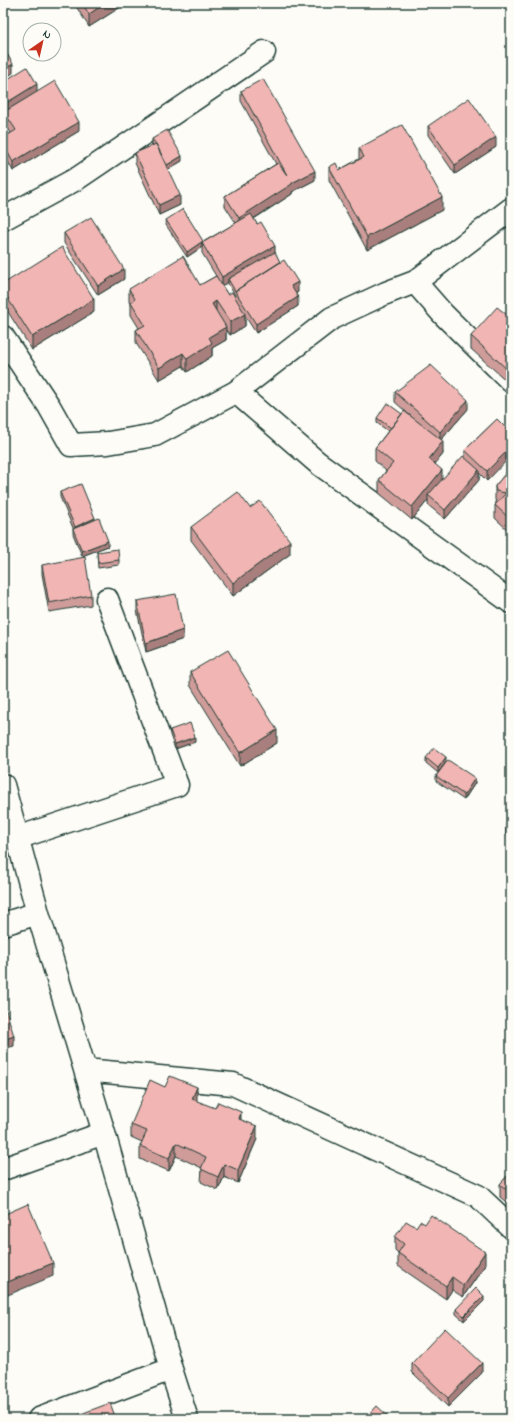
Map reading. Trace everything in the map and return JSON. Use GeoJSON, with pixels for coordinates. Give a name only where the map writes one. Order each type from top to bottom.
{"type":"FeatureCollection","features":[{"type":"Feature","properties":{"kind":"street"},"geometry":{"type":"LineString","coordinates":[[3,219],[78,178],[264,52]]}},
{"type":"Feature","properties":{"kind":"street"},"geometry":{"type":"LineString","coordinates":[[6,349],[49,406],[71,445],[108,443],[155,436],[236,392],[332,318],[386,293],[416,282],[511,209]]}},
{"type":"Feature","properties":{"kind":"street"},"geometry":{"type":"LineString","coordinates":[[416,282],[443,314],[511,381]]}},
{"type":"Feature","properties":{"kind":"street"},"geometry":{"type":"LineString","coordinates":[[236,392],[318,463],[511,602]]}},
{"type":"Feature","properties":{"kind":"street"},"geometry":{"type":"LineString","coordinates":[[17,838],[177,785],[107,599]]}},
{"type":"Feature","properties":{"kind":"street"},"geometry":{"type":"LineString","coordinates":[[3,785],[38,913],[86,1070],[171,1369],[187,1419]]}},
{"type":"Feature","properties":{"kind":"street"},"geometry":{"type":"LineString","coordinates":[[3,924],[38,913]]}},
{"type":"Feature","properties":{"kind":"street"},"geometry":{"type":"LineString","coordinates":[[86,1070],[233,1084],[478,1196],[511,1227]]}},
{"type":"Feature","properties":{"kind":"street"},"geometry":{"type":"LineString","coordinates":[[3,1169],[104,1133]]}},
{"type":"Feature","properties":{"kind":"street"},"geometry":{"type":"LineString","coordinates":[[39,1419],[171,1369]]}},
{"type":"Feature","properties":{"kind":"building"},"geometry":{"type":"Polygon","coordinates":[[[82,3],[106,3],[89,14],[82,3]]]}},
{"type":"Feature","properties":{"kind":"building"},"geometry":{"type":"Polygon","coordinates":[[[3,47],[13,64],[3,70],[3,47]]]}},
{"type":"Feature","properties":{"kind":"building"},"geometry":{"type":"Polygon","coordinates":[[[27,67],[37,84],[3,105],[3,82],[27,67]]]}},
{"type":"Feature","properties":{"kind":"building"},"geometry":{"type":"Polygon","coordinates":[[[263,79],[315,171],[292,183],[239,218],[225,196],[278,163],[287,175],[241,91],[263,79]]]}},
{"type":"Feature","properties":{"kind":"building"},"geometry":{"type":"Polygon","coordinates":[[[55,81],[79,122],[13,162],[3,144],[3,138],[16,130],[4,112],[55,81]]]}},
{"type":"Feature","properties":{"kind":"building"},"geometry":{"type":"Polygon","coordinates":[[[469,98],[496,137],[455,165],[428,126],[469,98]]]}},
{"type":"Feature","properties":{"kind":"building"},"geometry":{"type":"Polygon","coordinates":[[[402,125],[442,197],[367,237],[329,167],[336,163],[339,170],[364,157],[359,148],[402,125]]]}},
{"type":"Feature","properties":{"kind":"building"},"geometry":{"type":"Polygon","coordinates":[[[167,130],[182,156],[167,165],[152,139],[167,130]]]}},
{"type":"Feature","properties":{"kind":"building"},"geometry":{"type":"Polygon","coordinates":[[[156,144],[180,195],[159,205],[135,153],[156,144]]]}},
{"type":"Feature","properties":{"kind":"building"},"geometry":{"type":"Polygon","coordinates":[[[3,152],[6,157],[3,159],[3,152]]]}},
{"type":"Feature","properties":{"kind":"building"},"geometry":{"type":"Polygon","coordinates":[[[183,209],[203,241],[187,252],[166,220],[183,209]]]}},
{"type":"Feature","properties":{"kind":"building"},"geometry":{"type":"Polygon","coordinates":[[[251,214],[257,224],[261,222],[275,246],[222,277],[202,243],[251,214]]]}},
{"type":"Feature","properties":{"kind":"building"},"geometry":{"type":"Polygon","coordinates":[[[91,217],[124,269],[98,286],[64,233],[91,217]]]}},
{"type":"Feature","properties":{"kind":"building"},"geometry":{"type":"Polygon","coordinates":[[[62,247],[94,299],[32,337],[3,291],[3,284],[62,247]]]}},
{"type":"Feature","properties":{"kind":"building"},"geometry":{"type":"Polygon","coordinates":[[[275,252],[280,262],[235,291],[228,279],[275,252]]]}},
{"type":"Feature","properties":{"kind":"building"},"geometry":{"type":"Polygon","coordinates":[[[183,256],[200,285],[216,276],[228,295],[232,292],[245,314],[230,322],[216,301],[212,304],[226,327],[209,337],[212,343],[187,359],[183,353],[159,368],[136,330],[145,325],[131,302],[135,299],[129,289],[183,256]]]}},
{"type":"Feature","properties":{"kind":"building"},"geometry":{"type":"Polygon","coordinates":[[[284,260],[298,282],[291,286],[298,297],[256,324],[235,291],[284,260]]]}},
{"type":"Feature","properties":{"kind":"building"},"geometry":{"type":"Polygon","coordinates":[[[497,307],[506,314],[511,309],[510,372],[471,336],[497,307]]]}},
{"type":"Feature","properties":{"kind":"building"},"geometry":{"type":"Polygon","coordinates":[[[431,365],[468,400],[440,432],[395,392],[431,365]]]}},
{"type":"Feature","properties":{"kind":"building"},"geometry":{"type":"Polygon","coordinates":[[[387,403],[402,414],[391,428],[377,418],[387,403]]]}},
{"type":"Feature","properties":{"kind":"building"},"geometry":{"type":"Polygon","coordinates":[[[404,411],[443,441],[429,459],[442,470],[412,507],[379,480],[393,463],[375,448],[404,411]]]}},
{"type":"Feature","properties":{"kind":"building"},"geometry":{"type":"Polygon","coordinates":[[[497,419],[511,433],[511,447],[487,471],[465,450],[497,419]]]}},
{"type":"Feature","properties":{"kind":"building"},"geometry":{"type":"Polygon","coordinates":[[[463,456],[479,470],[445,510],[428,495],[463,456]]]}},
{"type":"Feature","properties":{"kind":"building"},"geometry":{"type":"Polygon","coordinates":[[[511,467],[511,520],[495,505],[506,493],[496,491],[495,486],[511,467]]]}},
{"type":"Feature","properties":{"kind":"building"},"geometry":{"type":"Polygon","coordinates":[[[81,484],[95,518],[75,527],[60,492],[81,484]]]}},
{"type":"Feature","properties":{"kind":"building"},"geometry":{"type":"Polygon","coordinates":[[[238,492],[250,508],[260,501],[290,541],[233,583],[191,527],[238,492]]]}},
{"type":"Feature","properties":{"kind":"building"},"geometry":{"type":"Polygon","coordinates":[[[99,518],[108,541],[82,551],[73,529],[99,518]]]}},
{"type":"Feature","properties":{"kind":"building"},"geometry":{"type":"Polygon","coordinates":[[[118,549],[119,560],[98,563],[97,552],[118,549]]]}},
{"type":"Feature","properties":{"kind":"building"},"geometry":{"type":"Polygon","coordinates":[[[85,557],[91,595],[49,603],[42,565],[85,557]]]}},
{"type":"Feature","properties":{"kind":"building"},"geometry":{"type":"Polygon","coordinates":[[[176,594],[183,630],[146,643],[137,601],[176,594]]]}},
{"type":"Feature","properties":{"kind":"building"},"geometry":{"type":"Polygon","coordinates":[[[228,650],[277,730],[240,753],[190,672],[228,650]]]}},
{"type":"Feature","properties":{"kind":"building"},"geometry":{"type":"Polygon","coordinates":[[[190,723],[195,737],[175,744],[170,730],[190,723]]]}},
{"type":"Feature","properties":{"kind":"building"},"geometry":{"type":"Polygon","coordinates":[[[434,748],[446,757],[438,768],[426,758],[434,748]]]}},
{"type":"Feature","properties":{"kind":"building"},"geometry":{"type":"Polygon","coordinates":[[[448,760],[475,778],[464,795],[436,776],[448,760]]]}},
{"type":"Feature","properties":{"kind":"building"},"geometry":{"type":"Polygon","coordinates":[[[511,817],[511,828],[506,824],[511,817]]]}},
{"type":"Feature","properties":{"kind":"building"},"geometry":{"type":"Polygon","coordinates":[[[6,1010],[14,1036],[3,1040],[3,1011],[6,1010]]]}},
{"type":"Feature","properties":{"kind":"building"},"geometry":{"type":"Polygon","coordinates":[[[170,1076],[197,1087],[192,1099],[215,1108],[218,1102],[241,1112],[239,1119],[257,1126],[238,1170],[224,1164],[218,1177],[201,1169],[206,1157],[176,1143],[169,1158],[140,1146],[147,1131],[131,1125],[150,1080],[165,1087],[170,1076]]]}},
{"type":"Feature","properties":{"kind":"building"},"geometry":{"type":"Polygon","coordinates":[[[511,1172],[511,1194],[500,1184],[511,1172]]]}},
{"type":"Feature","properties":{"kind":"building"},"geometry":{"type":"Polygon","coordinates":[[[28,1204],[53,1263],[3,1284],[3,1215],[28,1204]]]}},
{"type":"Feature","properties":{"kind":"building"},"geometry":{"type":"Polygon","coordinates":[[[431,1215],[485,1252],[463,1285],[452,1277],[446,1286],[398,1253],[404,1244],[395,1237],[406,1221],[416,1227],[420,1221],[425,1224],[431,1215]]]}},
{"type":"Feature","properties":{"kind":"building"},"geometry":{"type":"Polygon","coordinates":[[[476,1288],[484,1296],[464,1316],[456,1309],[476,1288]]]}},
{"type":"Feature","properties":{"kind":"building"},"geometry":{"type":"Polygon","coordinates":[[[445,1328],[482,1363],[448,1398],[412,1363],[445,1328]]]}},
{"type":"Feature","properties":{"kind":"building"},"geometry":{"type":"Polygon","coordinates":[[[110,1403],[116,1419],[79,1419],[78,1415],[110,1403]]]}},
{"type":"Feature","properties":{"kind":"building"},"geometry":{"type":"Polygon","coordinates":[[[377,1406],[391,1419],[365,1419],[377,1406]]]}}]}
